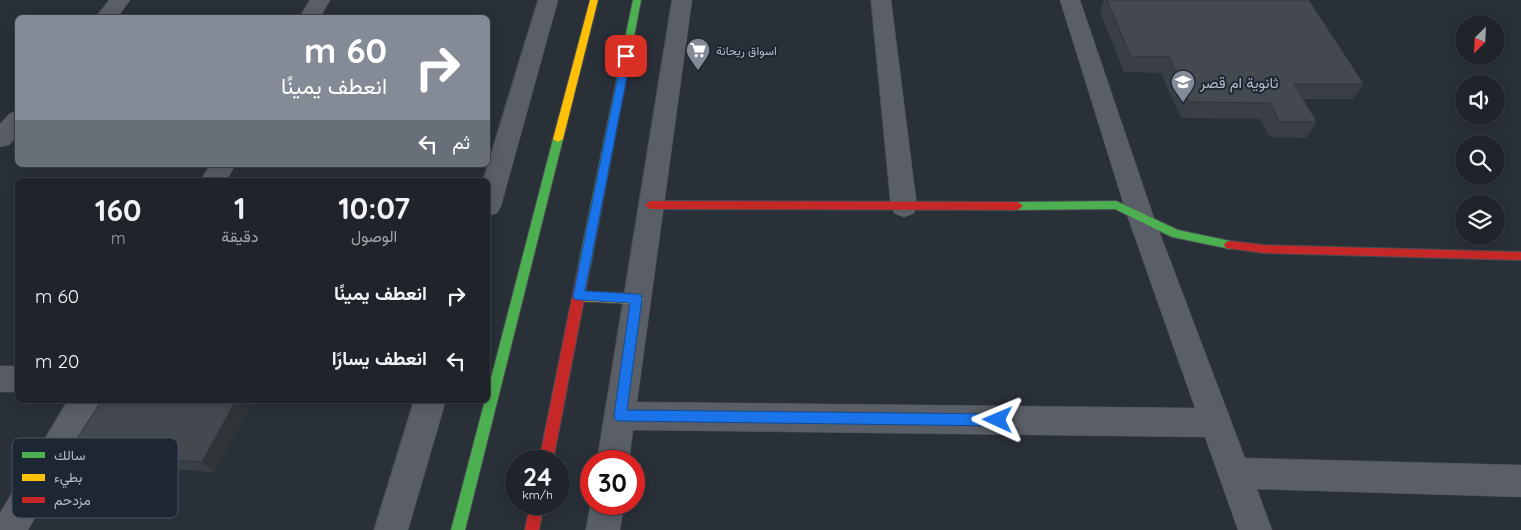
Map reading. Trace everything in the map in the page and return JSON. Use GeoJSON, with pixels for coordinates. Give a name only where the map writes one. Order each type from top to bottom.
{"type":"FeatureCollection","features":[{"type":"Feature","properties":{"kind":"main road"},"geometry":{"type":"LineString","coordinates":[[458,530],[594,0]]}},
{"type":"Feature","properties":{"kind":"main road"},"geometry":{"type":"LineString","coordinates":[[548,450],[638,0]]}},
{"type":"Feature","properties":{"kind":"main road"},"geometry":{"type":"LineString","coordinates":[[650,206],[904,207],[1116,205],[1176,234],[1220,244],[1264,248],[1521,256]]}},
{"type":"Feature","properties":{"kind":"main road"},"geometry":{"type":"LineString","coordinates":[[579,296],[637,299]]}},
{"type":"Feature","properties":{"kind":"main road"},"geometry":{"type":"LineString","coordinates":[[494,334],[514,314]]}},
{"type":"Feature","properties":{"kind":"main road"},"geometry":{"type":"LineString","coordinates":[[532,530],[535,515]]}},
{"type":"Feature","properties":{"kind":"street"},"geometry":{"type":"LineString","coordinates":[[108,15],[120,0]]}},
{"type":"Feature","properties":{"kind":"street"},"geometry":{"type":"LineString","coordinates":[[311,15],[320,0]]}},
{"type":"Feature","properties":{"kind":"street"},"geometry":{"type":"LineString","coordinates":[[490,199],[548,0]]}},
{"type":"Feature","properties":{"kind":"street"},"geometry":{"type":"LineString","coordinates":[[615,450],[682,0]]}},
{"type":"Feature","properties":{"kind":"street"},"geometry":{"type":"LineString","coordinates":[[881,0],[904,207]]}},
{"type":"Feature","properties":{"kind":"street"},"geometry":{"type":"LineString","coordinates":[[1070,0],[1140,215],[1255,530]]}},
{"type":"Feature","properties":{"kind":"street"},"geometry":{"type":"LineString","coordinates":[[0,139],[15,122]]}},
{"type":"Feature","properties":{"kind":"street"},"geometry":{"type":"LineString","coordinates":[[215,178],[222,167]]}},
{"type":"Feature","properties":{"kind":"street"},"geometry":{"type":"LineString","coordinates":[[0,379],[15,379]]}},
{"type":"Feature","properties":{"kind":"street"},"geometry":{"type":"LineString","coordinates":[[63,438],[83,403]]}},
{"type":"Feature","properties":{"kind":"street"},"geometry":{"type":"LineString","coordinates":[[391,530],[429,403]]}},
{"type":"Feature","properties":{"kind":"street"},"geometry":{"type":"LineString","coordinates":[[620,416],[1217,423]]}},
{"type":"Feature","properties":{"kind":"street"},"geometry":{"type":"LineString","coordinates":[[1235,473],[1521,481]]}},
{"type":"Feature","properties":{"kind":"street"},"geometry":{"type":"LineString","coordinates":[[603,530],[605,515]]}},
{"type":"Feature","properties":{"kind":"street"},"geometry":{"type":"LineString","coordinates":[[9,530],[16,518]]}},
{"type":"Feature","properties":{"kind":"building"},"geometry":{"type":"Polygon","coordinates":[[[1107,0],[1309,0],[1364,84],[1294,84],[1317,122],[1280,122],[1270,103],[1189,102],[1169,57],[1131,57],[1107,0]]]}},
{"type":"Feature","properties":{"kind":"building"},"geometry":{"type":"Polygon","coordinates":[[[100,403],[234,403],[202,462],[178,460],[178,438],[78,438],[100,403]]]}},
{"type":"Feature","properties":{"kind":"traffic: fast"},"geometry":{"type":"LineString","coordinates":[[584,268],[637,0]]}},
{"type":"Feature","properties":{"kind":"traffic: fast"},"geometry":{"type":"LineString","coordinates":[[458,530],[558,139]]}},
{"type":"Feature","properties":{"kind":"traffic: fast"},"geometry":{"type":"LineString","coordinates":[[1018,206],[1116,205],[1176,234],[1230,245]]}},
{"type":"Feature","properties":{"kind":"traffic: slow"},"geometry":{"type":"LineString","coordinates":[[558,139],[594,0]]}},
{"type":"Feature","properties":{"kind":"traffic: slow"},"geometry":{"type":"LineString","coordinates":[[579,296],[637,299]]}},
{"type":"Feature","properties":{"kind":"traffic: jam"},"geometry":{"type":"LineString","coordinates":[[650,205],[1018,206]]}},
{"type":"Feature","properties":{"kind":"traffic: jam"},"geometry":{"type":"LineString","coordinates":[[1230,245],[1264,249],[1521,256]]}},
{"type":"Feature","properties":{"kind":"traffic: jam"},"geometry":{"type":"LineString","coordinates":[[548,450],[584,268]]}},
{"type":"Feature","properties":{"kind":"traffic: jam"},"geometry":{"type":"LineString","coordinates":[[532,530],[535,515]]}},
{"type":"Feature","properties":{"kind":"place","name":"اسواق ريحانة"},"geometry":{"type":"Point","coordinates":[698,71]}},
{"type":"Feature","properties":{"kind":"place","name":"ثانوية ام قصر"},"geometry":{"type":"Point","coordinates":[1183,103]}},
{"type":"Feature","properties":{"kind":"route"},"geometry":{"type":"LineString","coordinates":[[626,56],[579,296],[637,299],[620,416],[998,420]]}}]}
